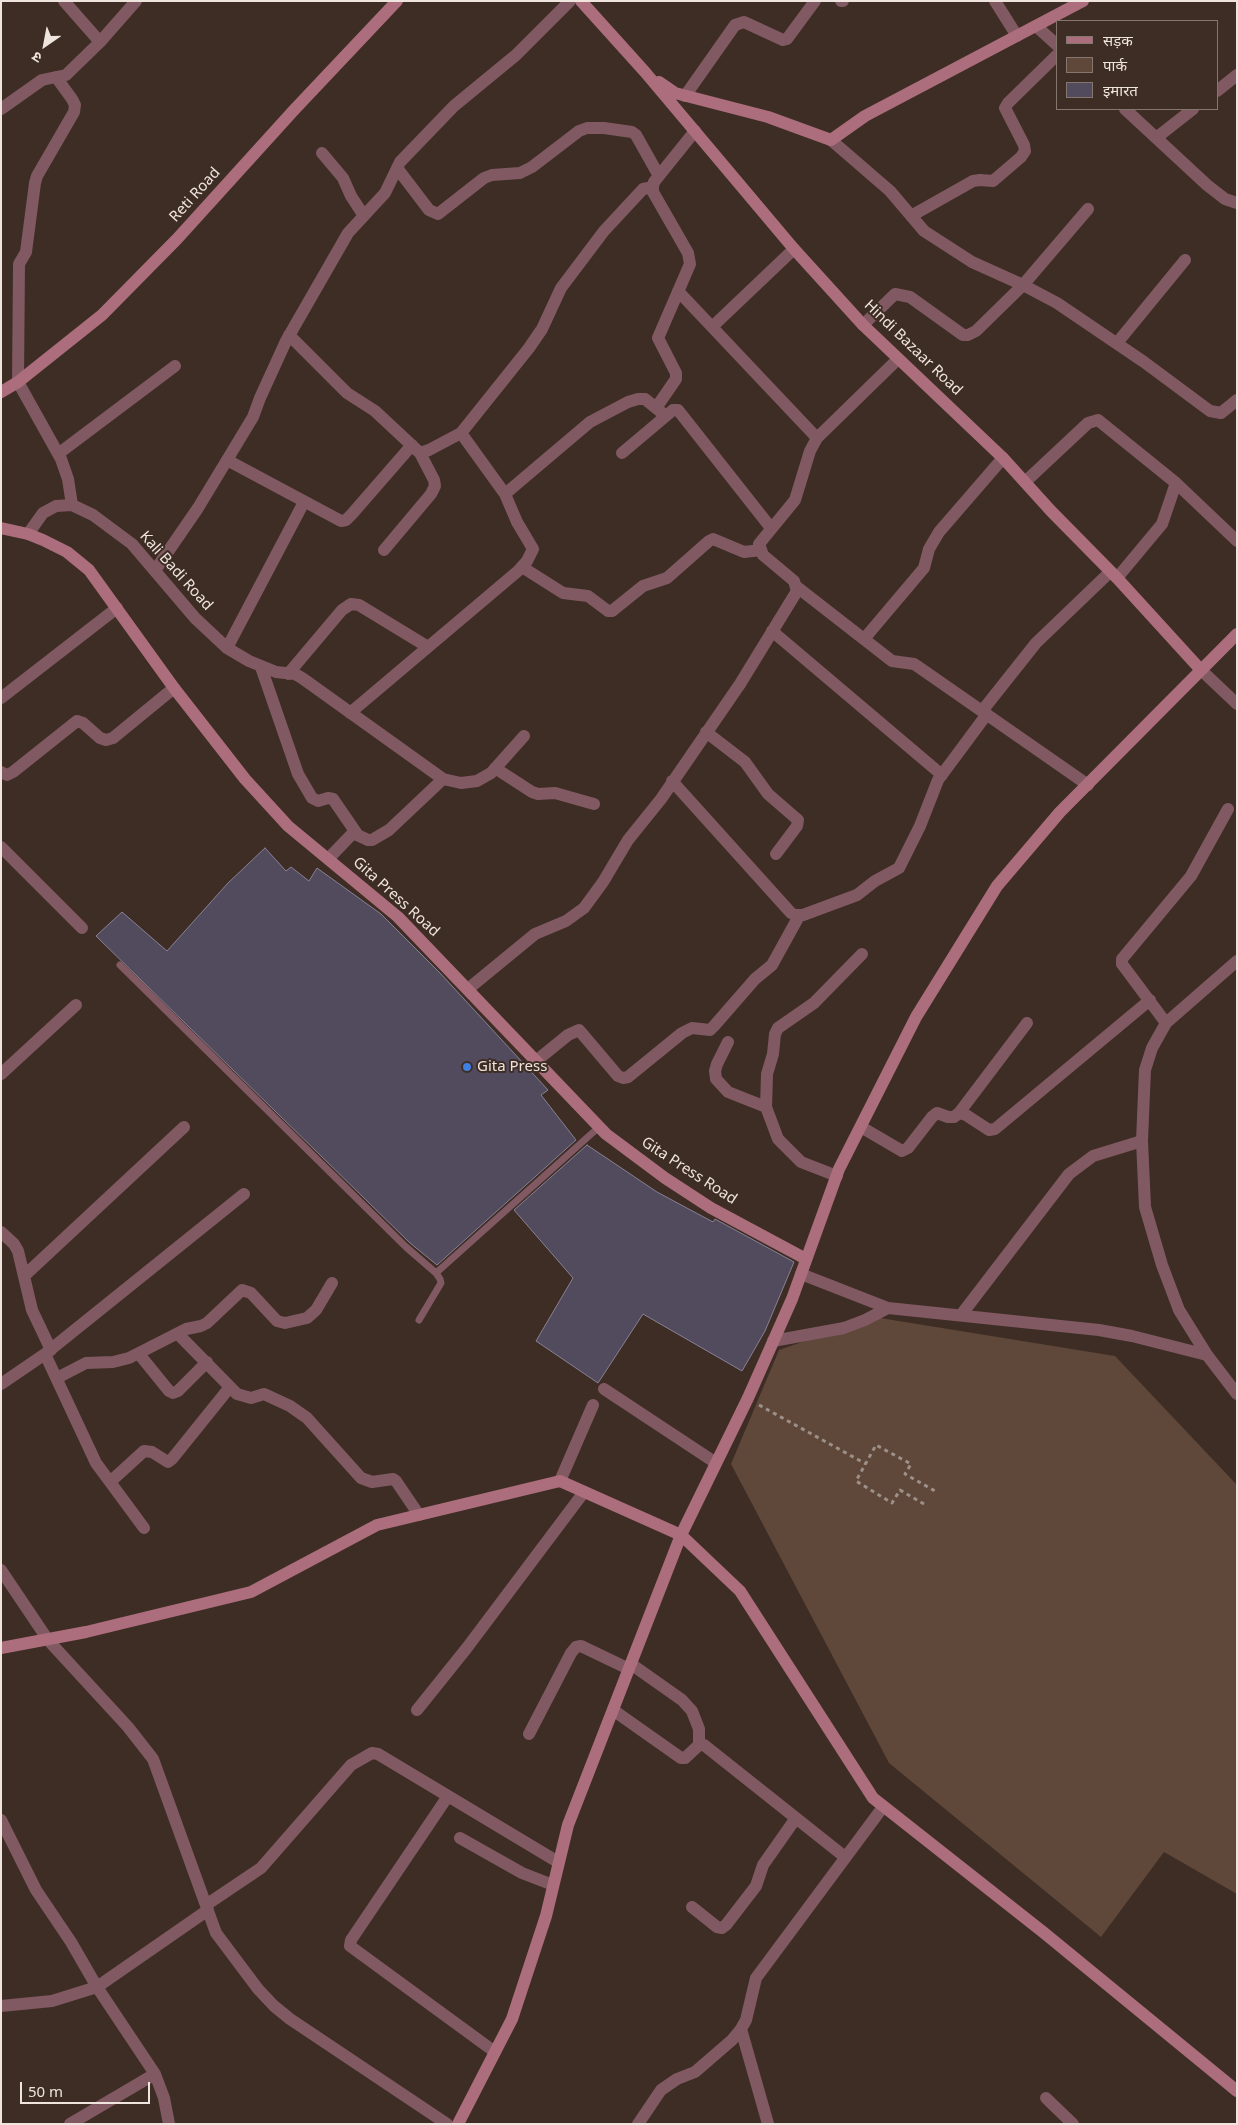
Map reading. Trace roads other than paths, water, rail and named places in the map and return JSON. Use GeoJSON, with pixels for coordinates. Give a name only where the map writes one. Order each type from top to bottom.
{"type":"FeatureCollection","features":[{"type":"Feature","properties":{"kind":"street"},"geometry":{"type":"LineString","coordinates":[[64,1],[100,42]]}},
{"type":"Feature","properties":{"kind":"street"},"geometry":{"type":"LineString","coordinates":[[1,109],[42,80],[66,75],[100,42],[136,1]]}},
{"type":"Feature","properties":{"kind":"street","name":"Reti Road"},"geometry":{"type":"LineString","coordinates":[[1,392],[18,382],[102,315],[177,239],[294,110],[397,1]]}},
{"type":"Feature","properties":{"kind":"street"},"geometry":{"type":"LineString","coordinates":[[156,569],[198,508],[254,417],[260,398],[289,335],[348,233],[385,193],[400,162],[454,106],[516,55],[570,1]]}},
{"type":"Feature","properties":{"kind":"street","name":"Hindi Bazaar Road"},"geometry":{"type":"LineString","coordinates":[[581,1],[645,72],[794,249],[863,325],[1003,458],[1200,669],[1237,704]]}},
{"type":"Feature","properties":{"kind":"street"},"geometry":{"type":"LineString","coordinates":[[685,96],[735,25],[744,22],[783,40],[787,39],[815,1]]}},
{"type":"Feature","properties":{"kind":"street"},"geometry":{"type":"LineString","coordinates":[[995,1],[1017,36]]}},
{"type":"Feature","properties":{"kind":"street"},"geometry":{"type":"LineString","coordinates":[[832,140],[865,116],[1083,1]]}},
{"type":"Feature","properties":{"kind":"street"},"geometry":{"type":"LineString","coordinates":[[1036,26],[1056,44]]}},
{"type":"Feature","properties":{"kind":"street"},"geometry":{"type":"LineString","coordinates":[[911,216],[973,181],[993,181],[1021,157],[1025,151],[1024,145],[1006,108],[1008,103],[1056,56]]}},
{"type":"Feature","properties":{"kind":"street"},"geometry":{"type":"LineString","coordinates":[[645,72],[675,93],[768,117],[832,140],[890,191],[924,231],[972,262],[1023,284],[1057,303],[1117,343],[1210,411],[1221,413],[1237,400]]}},
{"type":"Feature","properties":{"kind":"street"},"geometry":{"type":"LineString","coordinates":[[1218,90],[1237,75]]}},
{"type":"Feature","properties":{"kind":"street"},"geometry":{"type":"LineString","coordinates":[[28,534],[43,513],[56,506],[72,505],[65,469],[18,382],[19,264],[26,252],[35,183],[37,176],[74,112],[75,105],[56,77]]}},
{"type":"Feature","properties":{"kind":"street"},"geometry":{"type":"LineString","coordinates":[[1126,110],[1207,186],[1225,198],[1237,203]]}},
{"type":"Feature","properties":{"kind":"street"},"geometry":{"type":"LineString","coordinates":[[1156,138],[1192,110]]}},
{"type":"Feature","properties":{"kind":"street"},"geometry":{"type":"LineString","coordinates":[[397,168],[429,210],[438,214],[484,178],[525,170],[579,131],[604,128],[632,132],[636,135],[656,182]]}},
{"type":"Feature","properties":{"kind":"street"},"geometry":{"type":"LineString","coordinates":[[622,452],[661,412],[676,379],[676,373],[658,338],[690,264],[689,258],[653,192],[656,182],[694,131]]}},
{"type":"Feature","properties":{"kind":"street"},"geometry":{"type":"LineString","coordinates":[[322,152],[343,178],[351,196],[364,216]]}},
{"type":"Feature","properties":{"kind":"street"},"geometry":{"type":"LineString","coordinates":[[227,460],[341,521],[346,520],[416,449],[429,450],[460,433],[529,348],[542,329],[561,288],[604,231],[643,189],[656,182]]}},
{"type":"Feature","properties":{"kind":"street"},"geometry":{"type":"LineString","coordinates":[[863,325],[895,294],[904,294],[963,335],[976,331],[1023,284],[1088,209]]}},
{"type":"Feature","properties":{"kind":"street"},"geometry":{"type":"LineString","coordinates":[[712,328],[794,249]]}},
{"type":"Feature","properties":{"kind":"street"},"geometry":{"type":"LineString","coordinates":[[1117,343],[1185,260]]}},
{"type":"Feature","properties":{"kind":"street"},"geometry":{"type":"LineString","coordinates":[[678,291],[817,438]]}},
{"type":"Feature","properties":{"kind":"street"},"geometry":{"type":"LineString","coordinates":[[289,335],[347,394],[375,411],[416,449],[434,480],[435,486],[431,494],[384,550]]}},
{"type":"Feature","properties":{"kind":"street"},"geometry":{"type":"LineString","coordinates":[[898,359],[817,438],[810,451],[795,500],[759,544],[763,555],[794,581],[797,587],[892,661],[914,664],[1088,785]]}},
{"type":"Feature","properties":{"kind":"street"},"geometry":{"type":"LineString","coordinates":[[58,454],[175,366]]}},
{"type":"Feature","properties":{"kind":"street"},"geometry":{"type":"LineString","coordinates":[[505,494],[590,422],[628,402],[645,399],[661,412],[678,410],[683,414],[771,528]]}},
{"type":"Feature","properties":{"kind":"street"},"geometry":{"type":"LineString","coordinates":[[1025,482],[1088,423],[1098,420],[1176,483],[1237,542]]}},
{"type":"Feature","properties":{"kind":"street"},"geometry":{"type":"LineString","coordinates":[[350,712],[522,567],[533,549],[517,522],[505,494],[460,433]]}},
{"type":"Feature","properties":{"kind":"street"},"geometry":{"type":"LineString","coordinates":[[864,639],[924,568],[929,548],[939,532],[1003,458]]}},
{"type":"Feature","properties":{"kind":"street"},"geometry":{"type":"LineString","coordinates":[[672,781],[791,913],[799,916],[857,895],[875,881],[899,868],[920,826],[933,790],[985,713],[1036,643],[1114,575],[1162,524],[1176,483]]}},
{"type":"Feature","properties":{"kind":"street"},"geometry":{"type":"LineString","coordinates":[[227,648],[304,502]]}},
{"type":"Feature","properties":{"kind":"street","name":"Kali Badi Road"},"geometry":{"type":"LineString","coordinates":[[72,505],[93,515],[132,544],[156,569],[195,618],[227,648],[261,666],[276,672],[295,674],[302,678],[444,779]]}},
{"type":"Feature","properties":{"kind":"street","name":"Gita Press Road"},"geometry":{"type":"LineString","coordinates":[[1,528],[28,534],[67,552],[89,570],[174,688],[245,779],[288,826],[398,917],[599,1127],[631,1154],[696,1198],[806,1259]]}},
{"type":"Feature","properties":{"kind":"street"},"geometry":{"type":"LineString","coordinates":[[522,567],[563,593],[588,596],[608,611],[612,611],[642,586],[667,578],[713,539],[744,552],[761,550]]}},
{"type":"Feature","properties":{"kind":"street"},"geometry":{"type":"LineString","coordinates":[[468,989],[535,934],[566,921],[584,908],[604,882],[628,840],[740,684],[797,591],[797,587]]}},
{"type":"Feature","properties":{"kind":"street"},"geometry":{"type":"LineString","coordinates":[[288,674],[342,610],[351,604],[359,605],[428,647]]}},
{"type":"Feature","properties":{"kind":"street"},"geometry":{"type":"LineString","coordinates":[[1,698],[117,608]]}},
{"type":"Feature","properties":{"kind":"street"},"geometry":{"type":"LineString","coordinates":[[772,631],[942,775]]}},
{"type":"Feature","properties":{"kind":"street"},"geometry":{"type":"LineString","coordinates":[[458,2124],[512,2019],[546,1916],[568,1824],[680,1536],[748,1398],[773,1341],[801,1274],[836,1176],[916,1017],[997,886],[1060,812],[1200,669],[1237,634]]}},
{"type":"Feature","properties":{"kind":"street"},"geometry":{"type":"LineString","coordinates":[[261,666],[298,774],[312,798],[318,801],[328,798],[333,799],[357,834],[364,838],[372,840],[389,830],[444,779],[460,783],[477,781],[495,768],[524,736]]}},
{"type":"Feature","properties":{"kind":"street"},"geometry":{"type":"LineString","coordinates":[[1,772],[7,774],[13,772],[78,722],[83,723],[100,738],[106,740],[112,738],[174,688]]}},
{"type":"Feature","properties":{"kind":"street"},"geometry":{"type":"LineString","coordinates":[[706,732],[745,762],[772,798],[798,820],[797,826],[776,854]]}},
{"type":"Feature","properties":{"kind":"street"},"geometry":{"type":"LineString","coordinates":[[495,768],[532,792],[538,794],[555,793],[594,804]]}},
{"type":"Feature","properties":{"kind":"street"},"geometry":{"type":"LineString","coordinates":[[1166,1023],[1122,964],[1122,959],[1191,876],[1228,809]]}},
{"type":"Feature","properties":{"kind":"street"},"geometry":{"type":"LineString","coordinates":[[329,858],[350,835],[357,834]]}},
{"type":"Feature","properties":{"kind":"street"},"geometry":{"type":"LineString","coordinates":[[1,848],[82,928]]}},
{"type":"Feature","properties":{"kind":"street"},"geometry":{"type":"LineString","coordinates":[[536,1061],[568,1035],[579,1030],[618,1076],[628,1077],[682,1033],[692,1028],[710,1030],[754,979],[776,960],[799,916]]}},
{"type":"Feature","properties":{"kind":"street"},"geometry":{"type":"LineString","coordinates":[[836,1176],[801,1162],[778,1139],[766,1107],[767,1074],[773,1054],[774,1034],[778,1028],[814,1003],[862,954]]}},
{"type":"Feature","properties":{"kind":"street"},"geometry":{"type":"LineString","coordinates":[[1237,961],[1166,1023],[1152,1048],[1146,1070],[1142,1141],[1145,1207],[1162,1265],[1179,1310],[1208,1355],[1237,1394]]}},
{"type":"Feature","properties":{"kind":"street"},"geometry":{"type":"LineString","coordinates":[[958,1113],[966,1115],[989,1130],[1000,1127],[1150,1000]]}},
{"type":"Feature","properties":{"kind":"street"},"geometry":{"type":"LineString","coordinates":[[1,1074],[76,1005]]}},
{"type":"Feature","properties":{"kind":"street"},"geometry":{"type":"LineString","coordinates":[[861,1127],[902,1151],[908,1148],[937,1113],[954,1117],[958,1113],[1027,1023]]}},
{"type":"Feature","properties":{"kind":"street"},"geometry":{"type":"LineString","coordinates":[[728,1042],[717,1064],[715,1071],[716,1079],[728,1092],[766,1107]]}},
{"type":"Feature","properties":{"kind":"street"},"geometry":{"type":"LineString","coordinates":[[24,1276],[184,1126]]}},
{"type":"Feature","properties":{"kind":"street"},"geometry":{"type":"LineString","coordinates":[[961,1315],[1069,1174],[1093,1156],[1142,1141]]}},
{"type":"Feature","properties":{"kind":"street"},"geometry":{"type":"LineString","coordinates":[[1,1384],[48,1352],[244,1194]]}},
{"type":"Feature","properties":{"kind":"street"},"geometry":{"type":"LineString","coordinates":[[1,1232],[14,1244],[18,1251],[32,1310],[57,1378],[92,1454],[144,1528]]}},
{"type":"Feature","properties":{"kind":"street"},"geometry":{"type":"LineString","coordinates":[[801,1274],[888,1308],[1099,1330],[1132,1336],[1208,1355]]}},
{"type":"Feature","properties":{"kind":"street"},"geometry":{"type":"LineString","coordinates":[[57,1378],[86,1363],[113,1362],[139,1354],[206,1322],[242,1290],[251,1293],[281,1323],[307,1318],[316,1310],[332,1283]]}},
{"type":"Feature","properties":{"kind":"street"},"geometry":{"type":"LineString","coordinates":[[773,1341],[844,1328],[888,1308]]}},
{"type":"Feature","properties":{"kind":"street"},"geometry":{"type":"LineString","coordinates":[[178,1334],[236,1394],[251,1398],[264,1394],[299,1412],[307,1418],[361,1478],[372,1482],[396,1481],[419,1515]]}},
{"type":"Feature","properties":{"kind":"street"},"geometry":{"type":"LineString","coordinates":[[139,1354],[169,1391],[173,1393],[178,1391],[207,1362]]}},
{"type":"Feature","properties":{"kind":"street"},"geometry":{"type":"LineString","coordinates":[[110,1482],[144,1451],[152,1452],[168,1462],[172,1459],[230,1387]]}},
{"type":"Feature","properties":{"kind":"street"},"geometry":{"type":"LineString","coordinates":[[604,1389],[716,1463]]}},
{"type":"Feature","properties":{"kind":"street"},"geometry":{"type":"LineString","coordinates":[[560,1481],[593,1405]]}},
{"type":"Feature","properties":{"kind":"street"},"geometry":{"type":"LineString","coordinates":[[1,1648],[86,1632],[251,1592],[377,1525],[560,1481],[680,1536],[740,1591],[872,1798],[1043,1932],[1237,2091]]}},
{"type":"Feature","properties":{"kind":"street"},"geometry":{"type":"LineString","coordinates":[[416,1710],[466,1649],[584,1492]]}},
{"type":"Feature","properties":{"kind":"street"},"geometry":{"type":"LineString","coordinates":[[1,1570],[48,1640],[128,1727],[153,1759],[216,1933],[258,1989],[290,2019],[447,2124]]}},
{"type":"Feature","properties":{"kind":"street"},"geometry":{"type":"LineString","coordinates":[[529,1734],[571,1653],[576,1647],[581,1646],[630,1667],[682,1700],[692,1711],[699,1729],[699,1745],[685,1758],[681,1758],[613,1710]]}},
{"type":"Feature","properties":{"kind":"street"},"geometry":{"type":"LineString","coordinates":[[699,1745],[708,1748],[845,1857]]}},
{"type":"Feature","properties":{"kind":"street"},"geometry":{"type":"LineString","coordinates":[[1,2006],[52,2001],[97,1987],[261,1868],[351,1765],[372,1753],[378,1754],[558,1862]]}},
{"type":"Feature","properties":{"kind":"street"},"geometry":{"type":"LineString","coordinates":[[448,1796],[351,1940],[350,1946],[495,2052]]}},
{"type":"Feature","properties":{"kind":"street"},"geometry":{"type":"LineString","coordinates":[[638,2124],[661,2090],[672,2082],[695,2072],[742,2029],[756,1978],[883,1806]]}},
{"type":"Feature","properties":{"kind":"street"},"geometry":{"type":"LineString","coordinates":[[692,1907],[717,1927],[722,1928],[726,1925],[756,1886],[763,1865],[796,1818]]}},
{"type":"Feature","properties":{"kind":"street"},"geometry":{"type":"LineString","coordinates":[[1,1820],[36,1890],[155,2074],[164,2098],[170,2124]]}},
{"type":"Feature","properties":{"kind":"street"},"geometry":{"type":"LineString","coordinates":[[460,1838],[522,1873],[553,1885]]}},
{"type":"Feature","properties":{"kind":"street"},"geometry":{"type":"LineString","coordinates":[[742,2029],[768,2124]]}},
{"type":"Feature","properties":{"kind":"street"},"geometry":{"type":"LineString","coordinates":[[70,2124],[155,2074]]}},
{"type":"Feature","properties":{"kind":"street"},"geometry":{"type":"LineString","coordinates":[[1046,2098],[1073,2124]]}},
{"type":"Feature","properties":{"kind":"lane"},"geometry":{"type":"LineString","coordinates":[[120,965],[406,1247],[436,1273],[440,1283],[418,1320]]}},
{"type":"Feature","properties":{"kind":"lane"},"geometry":{"type":"LineString","coordinates":[[436,1273],[599,1127]]}},
{"type":"Feature","properties":{"kind":"place","name":"Gita Press"},"geometry":{"type":"Point","coordinates":[467,1067]}}]}
